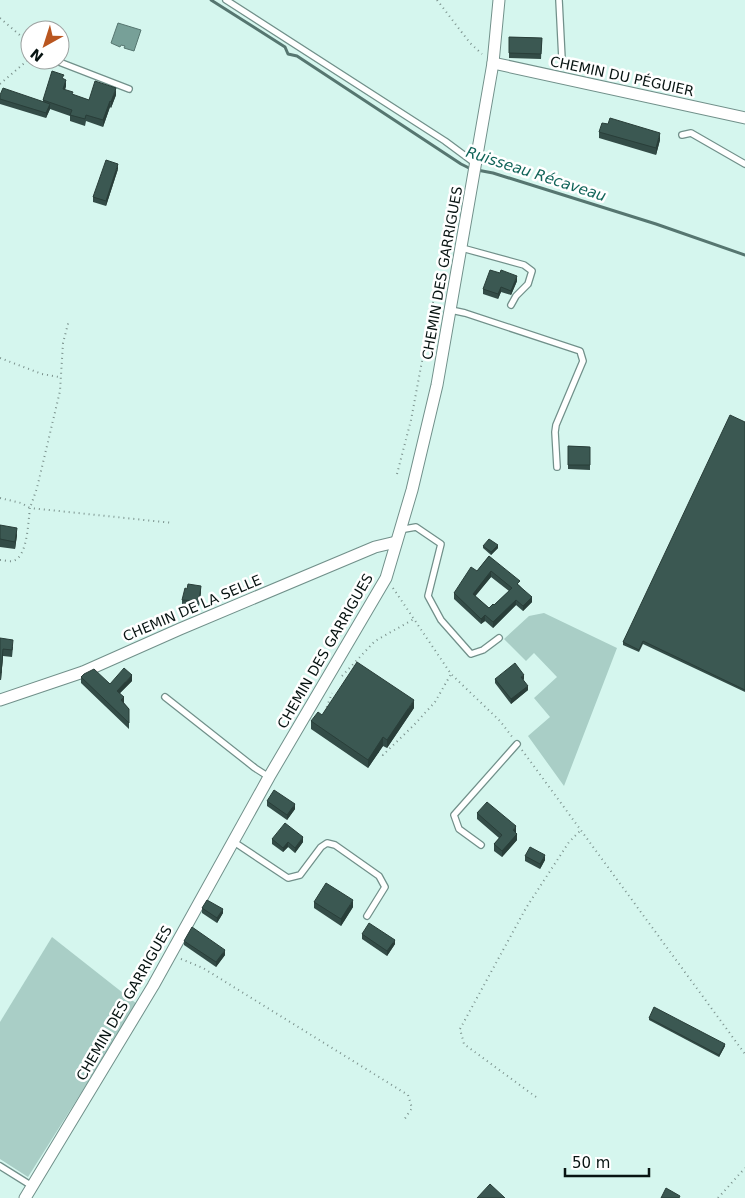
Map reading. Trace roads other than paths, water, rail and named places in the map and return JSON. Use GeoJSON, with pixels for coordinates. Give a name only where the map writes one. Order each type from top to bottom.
{"type":"FeatureCollection","features":[{"type":"Feature","properties":{"kind":"street","name":"CHEMIN DES GARRIGUES"},"geometry":{"type":"LineString","coordinates":[[29,1194],[171,954],[269,777],[386,578],[412,490],[438,386],[494,60],[499,0]]}},
{"type":"Feature","properties":{"kind":"street","name":"CHEMIN DU PÉGUIER"},"geometry":{"type":"LineString","coordinates":[[494,60],[745,118]]}},
{"type":"Feature","properties":{"kind":"street","name":"CHEMIN DE LA SELLE"},"geometry":{"type":"LineString","coordinates":[[0,700],[82,672],[366,551],[396,542]]}},
{"type":"Feature","properties":{"kind":"lane"},"geometry":{"type":"LineString","coordinates":[[226,0],[437,136],[475,169]]}},
{"type":"Feature","properties":{"kind":"lane"},"geometry":{"type":"LineString","coordinates":[[560,0],[562,59]]}},
{"type":"Feature","properties":{"kind":"lane"},"geometry":{"type":"LineString","coordinates":[[70,66],[129,89]]}},
{"type":"Feature","properties":{"kind":"lane"},"geometry":{"type":"LineString","coordinates":[[682,135],[691,133],[745,164]]}},
{"type":"Feature","properties":{"kind":"lane"},"geometry":{"type":"LineString","coordinates":[[462,248],[524,265],[532,271],[528,284],[511,304]]}},
{"type":"Feature","properties":{"kind":"lane"},"geometry":{"type":"LineString","coordinates":[[451,310],[580,351],[583,361],[556,425],[557,467]]}},
{"type":"Feature","properties":{"kind":"lane"},"geometry":{"type":"LineString","coordinates":[[399,530],[416,527],[441,544],[428,596],[441,620],[471,654],[483,650],[499,638]]}},
{"type":"Feature","properties":{"kind":"lane"},"geometry":{"type":"LineString","coordinates":[[165,697],[269,777]]}},
{"type":"Feature","properties":{"kind":"lane"},"geometry":{"type":"LineString","coordinates":[[481,845],[459,829],[454,814],[517,744]]}},
{"type":"Feature","properties":{"kind":"lane"},"geometry":{"type":"LineString","coordinates":[[234,842],[288,878],[300,875],[321,847],[327,843],[335,845],[379,876],[385,887],[367,916]]}},
{"type":"Feature","properties":{"kind":"lane"},"geometry":{"type":"LineString","coordinates":[[0,1166],[29,1194]]}},
{"type":"Feature","properties":{"kind":"waterway","name":"Ruisseau Récaveau"},"geometry":{"type":"LineString","coordinates":[[211,0],[285,47],[288,54],[297,56],[471,169]]}},
{"type":"Feature","properties":{"kind":"waterway","name":"Ruisseau Récaveau"},"geometry":{"type":"LineString","coordinates":[[477,170],[493,173],[656,224],[745,255]]}}]}
